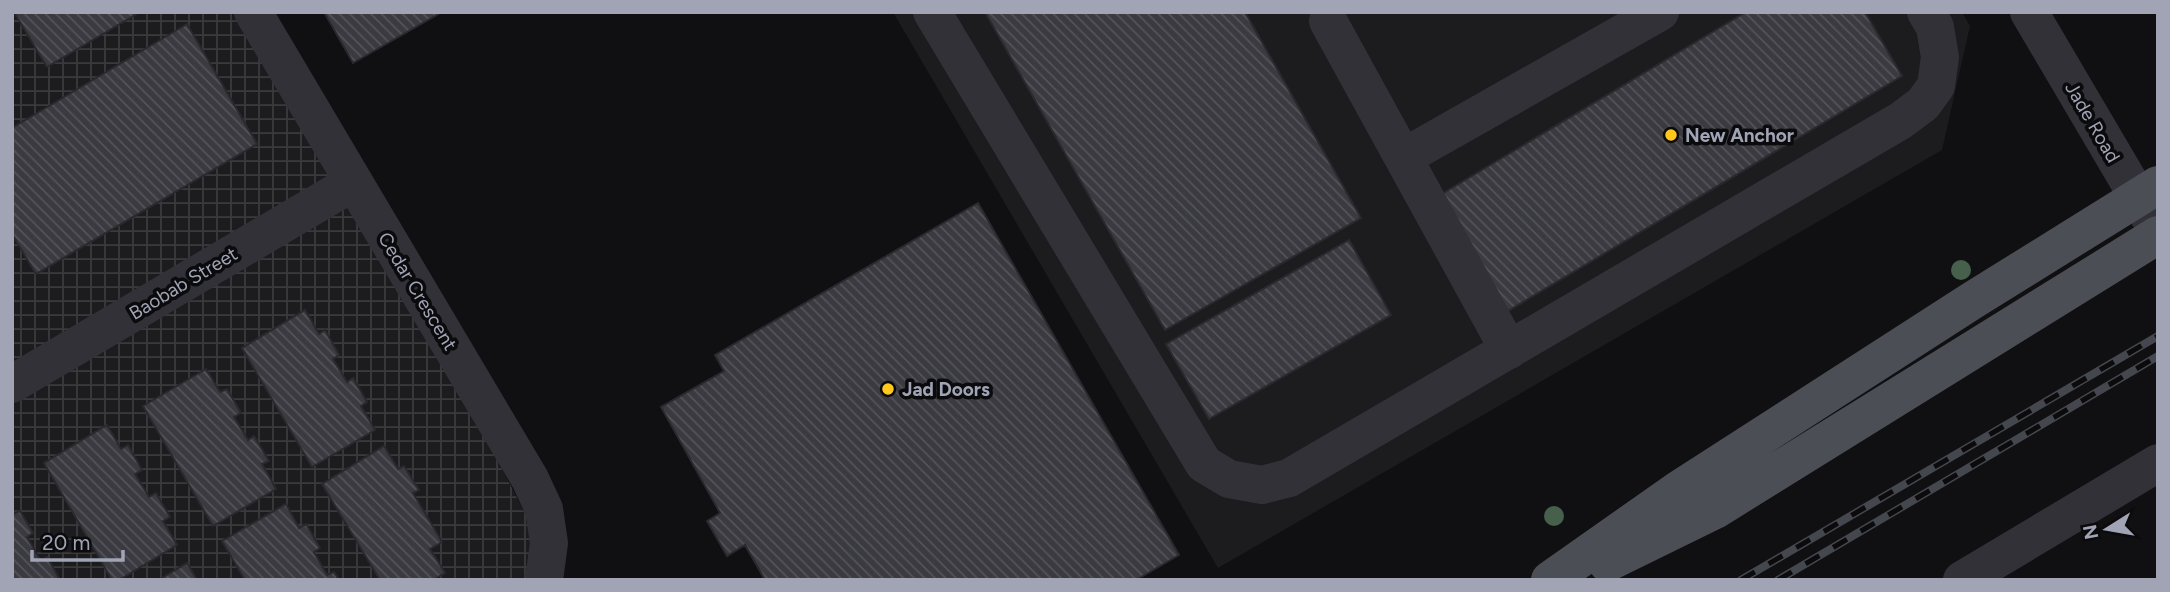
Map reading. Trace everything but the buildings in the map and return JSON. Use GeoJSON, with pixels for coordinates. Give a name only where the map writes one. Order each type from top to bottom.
{"type":"FeatureCollection","features":[{"type":"Feature","properties":{"kind":"main road"},"geometry":{"type":"LineString","coordinates":[[1550,580],[1689,483],[2148,191]]}},
{"type":"Feature","properties":{"kind":"main road"},"geometry":{"type":"LineString","coordinates":[[1574,580],[1715,510],[2158,233]]}},
{"type":"Feature","properties":{"kind":"street","name":"Cedar Crescent"},"geometry":{"type":"LineString","coordinates":[[253,12],[530,479],[544,509],[549,543],[544,580]]}},
{"type":"Feature","properties":{"kind":"street"},"geometry":{"type":"LineString","coordinates":[[932,12],[1204,464],[1229,479],[1262,485],[1289,478],[1900,121],[1923,104],[1936,86],[1940,57],[1935,27],[1926,12]]}},
{"type":"Feature","properties":{"kind":"street"},"geometry":{"type":"LineString","coordinates":[[1404,157],[1660,12]]}},
{"type":"Feature","properties":{"kind":"street","name":"Jade Road"},"geometry":{"type":"LineString","coordinates":[[2029,12],[2148,191],[2158,233]]}},
{"type":"Feature","properties":{"kind":"street"},"geometry":{"type":"LineString","coordinates":[[1328,21],[1509,350]]}},
{"type":"Feature","properties":{"kind":"street","name":"Baobab Street"},"geometry":{"type":"LineString","coordinates":[[12,384],[354,182]]}},
{"type":"Feature","properties":{"kind":"street"},"geometry":{"type":"LineString","coordinates":[[1962,580],[2158,463]]}},
{"type":"Feature","properties":{"kind":"shaded area"},"geometry":{"type":"Polygon","coordinates":[[[12,12],[263,12],[560,580],[12,580],[12,12]]]}},
{"type":"Feature","properties":{"kind":"shaded area"},"geometry":{"type":"Polygon","coordinates":[[[893,12],[1962,12],[1970,26],[1942,150],[1218,568],[893,12]]]}},
{"type":"Feature","properties":{"kind":"railway"},"geometry":{"type":"LineString","coordinates":[[1741,580],[2158,336]]}},
{"type":"Feature","properties":{"kind":"railway"},"geometry":{"type":"LineString","coordinates":[[1778,580],[2158,356]]}},
{"type":"Feature","properties":{"kind":"place","name":"New Anchor"},"geometry":{"type":"Point","coordinates":[1671,135]}},
{"type":"Feature","properties":{"kind":"place","name":"Jad Doors"},"geometry":{"type":"Point","coordinates":[888,389]}}]}
